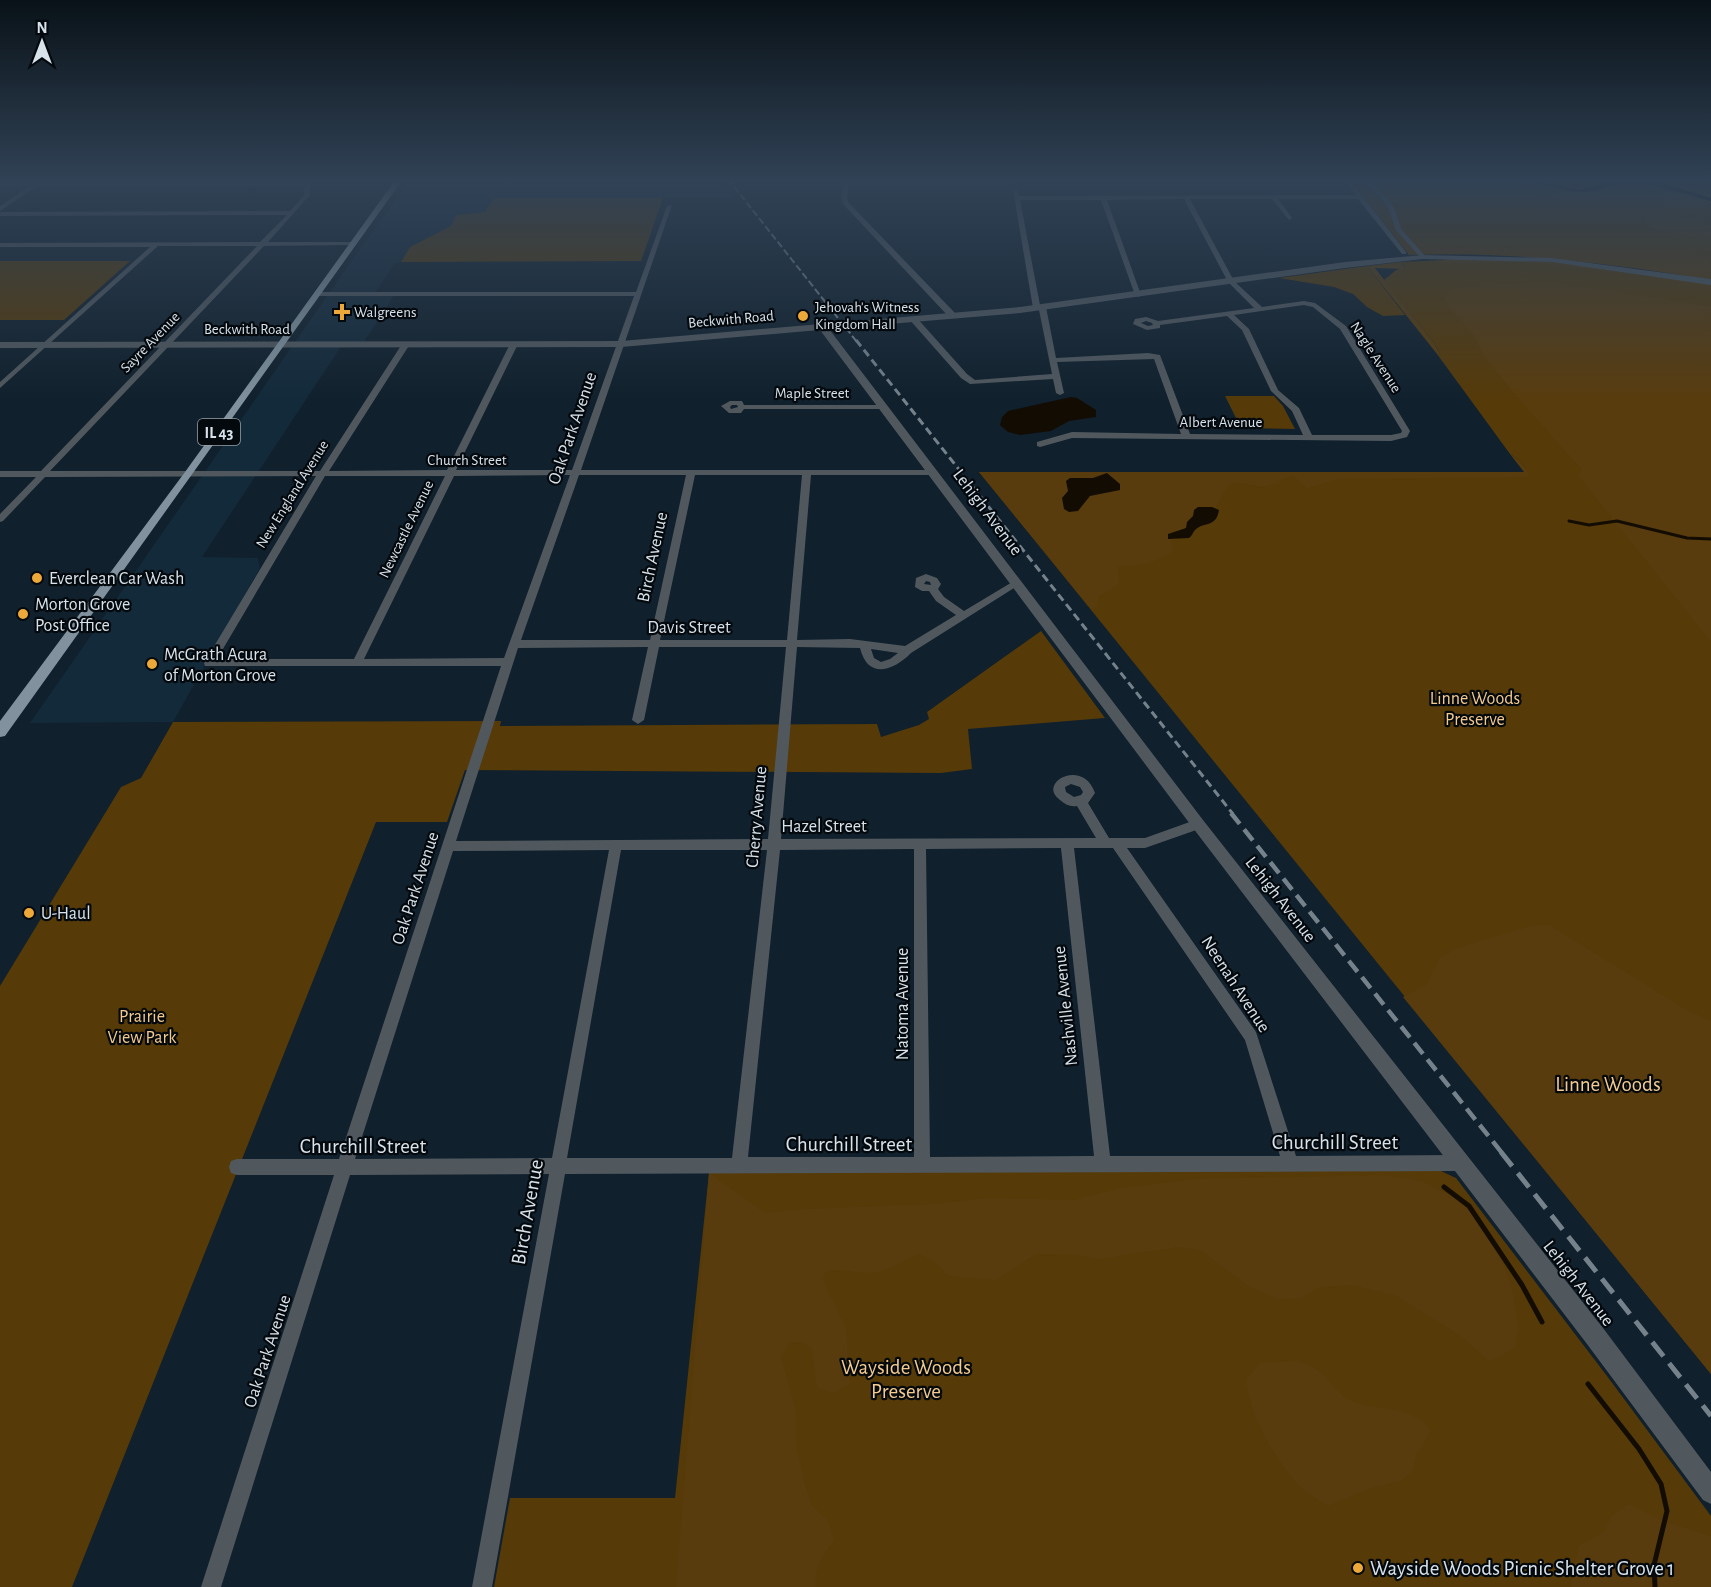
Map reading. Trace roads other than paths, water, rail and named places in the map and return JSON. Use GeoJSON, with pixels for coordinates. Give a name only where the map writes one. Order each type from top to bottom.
{"type":"FeatureCollection","features":[{"type":"Feature","properties":{"kind":"main road","name":"IL 43"},"geometry":{"type":"LineString","coordinates":[[0,732],[189,474],[347,253]]}},
{"type":"Feature","properties":{"kind":"street"},"geometry":{"type":"LineString","coordinates":[[0,386],[147,253]]}},
{"type":"Feature","properties":{"kind":"street","name":"Sayre Avenue"},"geometry":{"type":"LineString","coordinates":[[0,519],[253,253]]}},
{"type":"Feature","properties":{"kind":"street","name":"Oak Park Avenue"},"geometry":{"type":"LineString","coordinates":[[211,1587],[447,846],[508,662],[653,253]]}},
{"type":"Feature","properties":{"kind":"street"},"geometry":{"type":"LineString","coordinates":[[893,253],[952,315]]}},
{"type":"Feature","properties":{"kind":"street"},"geometry":{"type":"LineString","coordinates":[[1027,253],[1060,393]]}},
{"type":"Feature","properties":{"kind":"street"},"geometry":{"type":"LineString","coordinates":[[1122,253],[1138,295]]}},
{"type":"Feature","properties":{"kind":"street"},"geometry":{"type":"LineString","coordinates":[[1215,253],[1231,282],[1260,309]]}},
{"type":"Feature","properties":{"kind":"street"},"geometry":{"type":"LineString","coordinates":[[1420,253],[1424,257]]}},
{"type":"Feature","properties":{"kind":"street","name":"Beckwith Road"},"geometry":{"type":"LineString","coordinates":[[0,345],[621,344],[1039,308],[1355,263],[1424,257],[1508,257],[1552,260],[1711,282]]}},
{"type":"Feature","properties":{"kind":"street"},"geometry":{"type":"LineString","coordinates":[[1231,282],[1244,284],[1270,307]]}},
{"type":"Feature","properties":{"kind":"street"},"geometry":{"type":"LineString","coordinates":[[318,294],[639,294]]}},
{"type":"Feature","properties":{"kind":"street","name":"Nagle Avenue"},"geometry":{"type":"LineString","coordinates":[[1270,307],[1311,303],[1343,328],[1404,426],[1406,431],[1404,435]]}},
{"type":"Feature","properties":{"kind":"street"},"geometry":{"type":"LineString","coordinates":[[1157,323],[1270,307]]}},
{"type":"Feature","properties":{"kind":"street"},"geometry":{"type":"LineString","coordinates":[[1228,313],[1245,329],[1275,391],[1296,410],[1308,436]]}},
{"type":"Feature","properties":{"kind":"street"},"geometry":{"type":"LineString","coordinates":[[913,319],[964,376],[973,382],[1056,376]]}},
{"type":"Feature","properties":{"kind":"street","name":"Lehigh Avenue"},"geometry":{"type":"LineString","coordinates":[[823,327],[1198,824],[1595,1336],[1711,1492]]}},
{"type":"Feature","properties":{"kind":"street","name":"New England Avenue"},"geometry":{"type":"LineString","coordinates":[[357,663],[209,663],[322,474],[406,344]]}},
{"type":"Feature","properties":{"kind":"street","name":"Newcastle Avenue"},"geometry":{"type":"LineString","coordinates":[[357,663],[514,344]]}},
{"type":"Feature","properties":{"kind":"street"},"geometry":{"type":"LineString","coordinates":[[1054,360],[1148,355],[1157,357],[1186,435]]}},
{"type":"Feature","properties":{"kind":"street","name":"Maple Street"},"geometry":{"type":"LineString","coordinates":[[742,407],[882,407]]}},
{"type":"Feature","properties":{"kind":"street","name":"Albert Avenue"},"geometry":{"type":"LineString","coordinates":[[1040,444],[1072,435],[1392,438],[1404,435]]}},
{"type":"Feature","properties":{"kind":"street","name":"Cherry Avenue"},"geometry":{"type":"LineString","coordinates":[[739,1165],[774,845],[807,472]]}},
{"type":"Feature","properties":{"kind":"street","name":"Church Street"},"geometry":{"type":"LineString","coordinates":[[0,474],[933,472]]}},
{"type":"Feature","properties":{"kind":"street","name":"Birch Avenue"},"geometry":{"type":"LineString","coordinates":[[638,720],[691,473]]}},
{"type":"Feature","properties":{"kind":"street"},"geometry":{"type":"LineString","coordinates":[[864,644],[869,660],[880,666],[897,661],[907,650],[1017,583]]}},
{"type":"Feature","properties":{"kind":"street"},"geometry":{"type":"LineString","coordinates":[[932,588],[940,598],[963,615]]}},
{"type":"Feature","properties":{"kind":"street","name":"Davis Street"},"geometry":{"type":"LineString","coordinates":[[514,644],[864,644],[907,650]]}},
{"type":"Feature","properties":{"kind":"street"},"geometry":{"type":"LineString","coordinates":[[357,663],[508,662]]}},
{"type":"Feature","properties":{"kind":"street","name":"Neenah Avenue"},"geometry":{"type":"LineString","coordinates":[[1081,801],[1251,1037],[1290,1163]]}},
{"type":"Feature","properties":{"kind":"street","name":"Hazel Street"},"geometry":{"type":"LineString","coordinates":[[447,846],[1145,843],[1198,824]]}},
{"type":"Feature","properties":{"kind":"street","name":"Natoma Avenue"},"geometry":{"type":"LineString","coordinates":[[920,844],[922,1165]]}},
{"type":"Feature","properties":{"kind":"street","name":"Nashville Avenue"},"geometry":{"type":"LineString","coordinates":[[1067,844],[1103,1164]]}},
{"type":"Feature","properties":{"kind":"street","name":"Birch Avenue"},"geometry":{"type":"LineString","coordinates":[[482,1587],[616,845]]}},
{"type":"Feature","properties":{"kind":"street","name":"Churchill Street"},"geometry":{"type":"LineString","coordinates":[[237,1167],[1461,1163]]}},
{"type":"Feature","properties":{"kind":"waterway"},"geometry":{"type":"LineString","coordinates":[[1569,521],[1589,525],[1617,521],[1687,538],[1711,539]]}},
{"type":"Feature","properties":{"kind":"waterway"},"geometry":{"type":"LineString","coordinates":[[1444,1187],[1469,1206],[1522,1285],[1542,1322]]}},
{"type":"Feature","properties":{"kind":"waterway"},"geometry":{"type":"LineString","coordinates":[[1588,1384],[1639,1449],[1661,1484],[1667,1511],[1654,1565],[1655,1587]]}},
{"type":"Feature","properties":{"kind":"railway"},"geometry":{"type":"LineString","coordinates":[[787,253],[857,342]]}},
{"type":"Feature","properties":{"kind":"railway"},"geometry":{"type":"LineString","coordinates":[[856,340],[1233,814]]}},
{"type":"Feature","properties":{"kind":"railway"},"geometry":{"type":"LineString","coordinates":[[1231,813],[1502,1153]]}},
{"type":"Feature","properties":{"kind":"railway"},"geometry":{"type":"LineString","coordinates":[[1501,1152],[1711,1416]]}},
{"type":"Feature","properties":{"kind":"place","name":"Walgreens"},"geometry":{"type":"Point","coordinates":[342,312]}},
{"type":"Feature","properties":{"kind":"place","name":"Jehovah's Witness Kingdom Hall"},"geometry":{"type":"Point","coordinates":[803,316]}},
{"type":"Feature","properties":{"kind":"place","name":"Everclean Car Wash"},"geometry":{"type":"Point","coordinates":[37,578]}},
{"type":"Feature","properties":{"kind":"place","name":"Morton Grove Post Office"},"geometry":{"type":"Point","coordinates":[23,614]}},
{"type":"Feature","properties":{"kind":"place","name":"McGrath Acura of Morton Grove"},"geometry":{"type":"Point","coordinates":[152,664]}},
{"type":"Feature","properties":{"kind":"place","name":"U-Haul"},"geometry":{"type":"Point","coordinates":[29,913]}},
{"type":"Feature","properties":{"kind":"place","name":"Wayside Woods Picnic Shelter Grove 1"},"geometry":{"type":"Point","coordinates":[1358,1568]}},
{"type":"Feature","properties":{"kind":"park label","name":"Linne Woods Preserve"},"geometry":{"type":"Point","coordinates":[1475,708]}},
{"type":"Feature","properties":{"kind":"park label","name":"Prairie View Park"},"geometry":{"type":"Point","coordinates":[142,1026]}},
{"type":"Feature","properties":{"kind":"park label","name":"Linne Woods"},"geometry":{"type":"Point","coordinates":[1608,1084]}},
{"type":"Feature","properties":{"kind":"park label","name":"Wayside Woods Preserve"},"geometry":{"type":"Point","coordinates":[906,1379]}}]}
